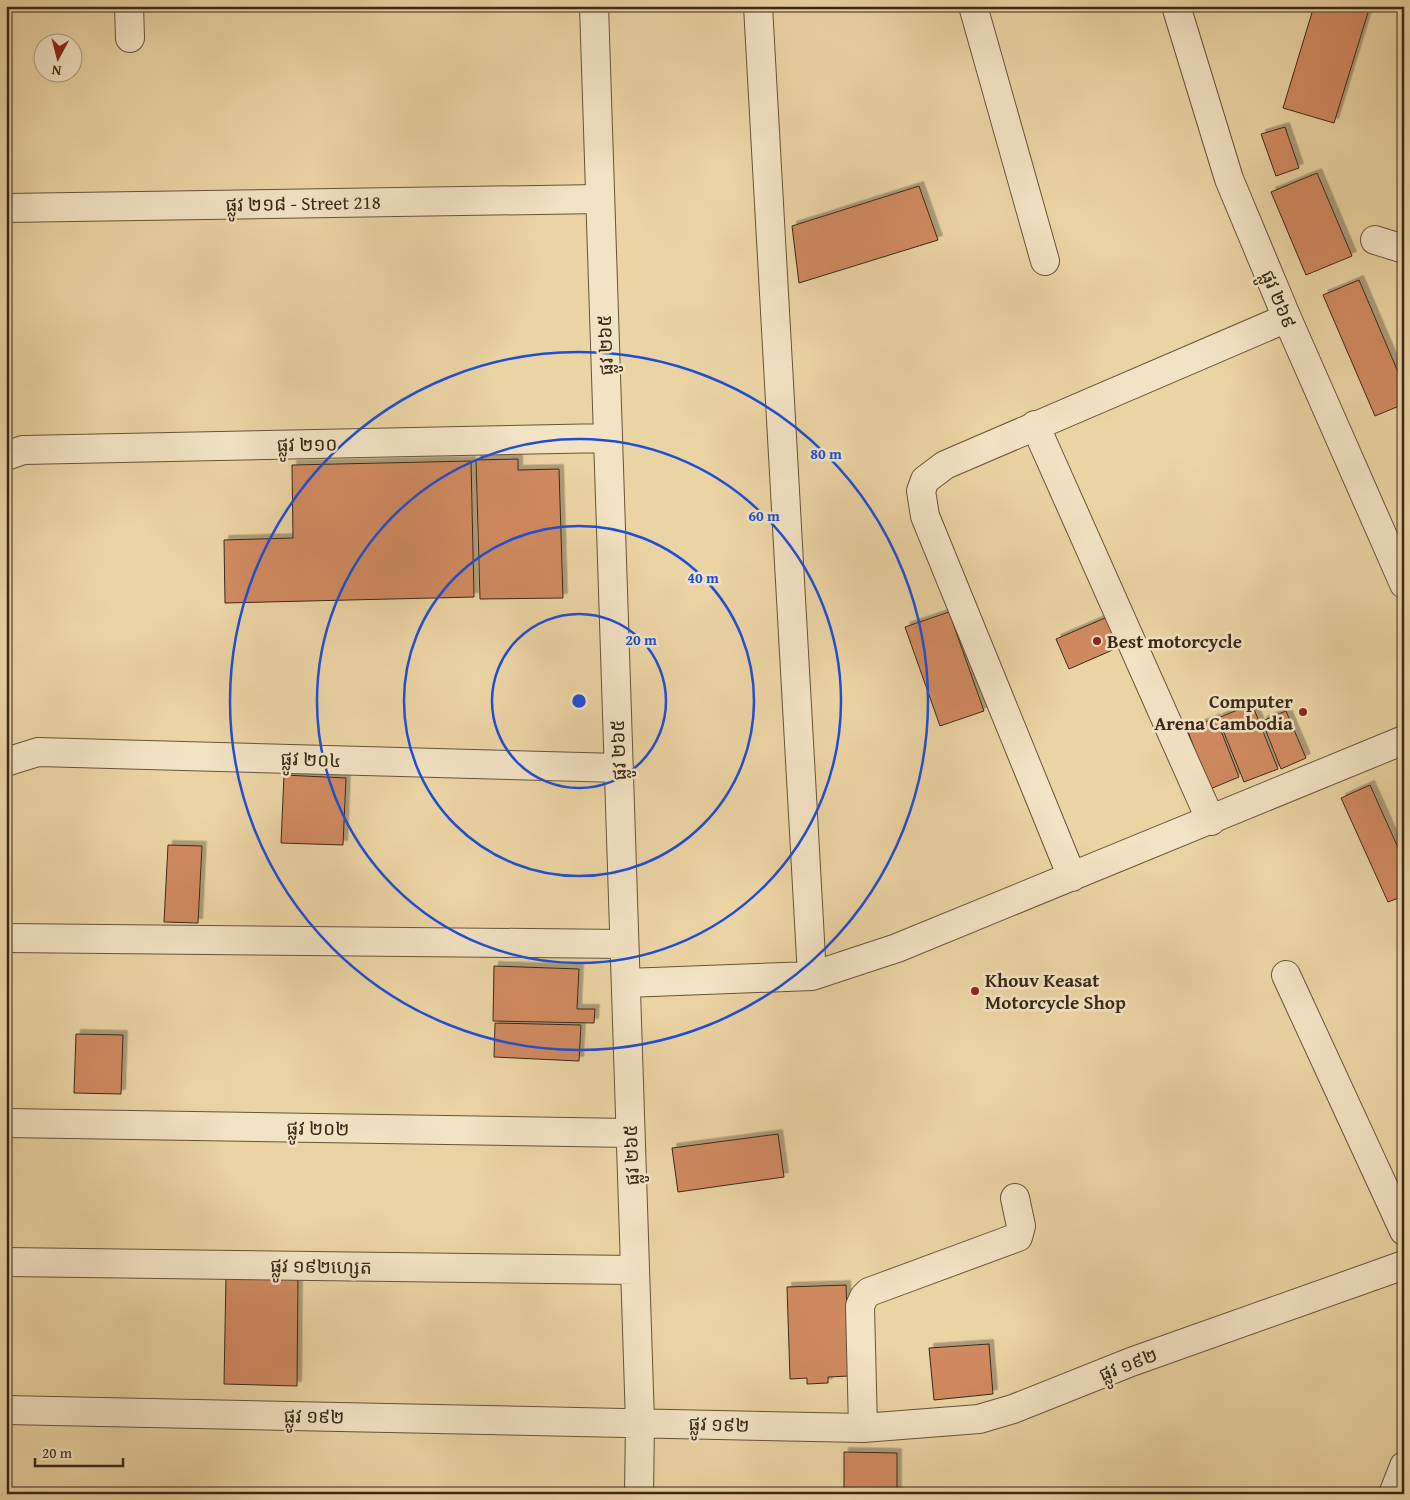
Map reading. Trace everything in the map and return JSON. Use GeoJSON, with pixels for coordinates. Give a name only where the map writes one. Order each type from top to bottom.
{"type":"FeatureCollection","features":[{"type":"Feature","properties":{"kind":"street"},"geometry":{"type":"LineString","coordinates":[[129,6],[130,38]]}},
{"type":"Feature","properties":{"kind":"street","name":"ផ្លូវ ២៦៥"},"geometry":{"type":"LineString","coordinates":[[594,6],[640,1422],[639,1494]]}},
{"type":"Feature","properties":{"kind":"street"},"geometry":{"type":"LineString","coordinates":[[758,6],[812,976]]}},
{"type":"Feature","properties":{"kind":"street"},"geometry":{"type":"LineString","coordinates":[[973,6],[1045,261]]}},
{"type":"Feature","properties":{"kind":"street","name":"ផ្លូវ ២៦៩"},"geometry":{"type":"LineString","coordinates":[[1176,6],[1229,179],[1287,318],[1404,584]]}},
{"type":"Feature","properties":{"kind":"street","name":"ផ្លូវ ២១៨ - Street 218"},"geometry":{"type":"LineString","coordinates":[[6,208],[600,199]]}},
{"type":"Feature","properties":{"kind":"street"},"geometry":{"type":"LineString","coordinates":[[1375,240],[1404,249]]}},
{"type":"Feature","properties":{"kind":"street"},"geometry":{"type":"LineString","coordinates":[[1072,877],[924,516],[921,491],[925,480],[945,465],[1287,318]]}},
{"type":"Feature","properties":{"kind":"street"},"geometry":{"type":"LineString","coordinates":[[1035,425],[1211,821]]}},
{"type":"Feature","properties":{"kind":"street","name":"ផ្លូវ ២១០"},"geometry":{"type":"LineString","coordinates":[[15,453],[608,438]]}},
{"type":"Feature","properties":{"kind":"street"},"geometry":{"type":"LineString","coordinates":[[626,983],[812,976],[897,948],[1211,821],[1404,740]]}},
{"type":"Feature","properties":{"kind":"street","name":"ផ្លូវ ២០៤"},"geometry":{"type":"LineString","coordinates":[[6,762],[38,752],[619,768]]}},
{"type":"Feature","properties":{"kind":"street"},"geometry":{"type":"LineString","coordinates":[[6,938],[624,944]]}},
{"type":"Feature","properties":{"kind":"street"},"geometry":{"type":"LineString","coordinates":[[1286,975],[1404,1231]]}},
{"type":"Feature","properties":{"kind":"street","name":"ផ្លូវ ២០២"},"geometry":{"type":"LineString","coordinates":[[6,1123],[630,1133]]}},
{"type":"Feature","properties":{"kind":"street"},"geometry":{"type":"LineString","coordinates":[[864,1428],[860,1306],[864,1297],[869,1292],[1018,1237],[1021,1226],[1015,1198]]}},
{"type":"Feature","properties":{"kind":"street","name":"ផ្លូវ ១៩២ហ្សេត"},"geometry":{"type":"LineString","coordinates":[[6,1262],[635,1270]]}},
{"type":"Feature","properties":{"kind":"street","name":"ផ្លូវ ១៩២"},"geometry":{"type":"LineString","coordinates":[[6,1410],[864,1428],[979,1419],[1013,1409],[1131,1362],[1404,1265]]}},
{"type":"Feature","properties":{"kind":"street"},"geometry":{"type":"LineString","coordinates":[[1393,1494],[1404,1466]]}},
{"type":"Feature","properties":{"kind":"building"},"geometry":{"type":"Polygon","coordinates":[[[1314,6],[1370,6],[1334,123],[1283,108],[1314,6]]]}},
{"type":"Feature","properties":{"kind":"building"},"geometry":{"type":"Polygon","coordinates":[[[1285,127],[1299,168],[1276,176],[1261,134],[1285,127]]]}},
{"type":"Feature","properties":{"kind":"building"},"geometry":{"type":"Polygon","coordinates":[[[1317,173],[1352,256],[1306,275],[1271,192],[1317,173]]]}},
{"type":"Feature","properties":{"kind":"building"},"geometry":{"type":"Polygon","coordinates":[[[919,186],[938,240],[799,283],[792,226],[919,186]]]}},
{"type":"Feature","properties":{"kind":"building"},"geometry":{"type":"Polygon","coordinates":[[[1359,280],[1404,386],[1404,404],[1375,416],[1323,295],[1359,280]]]}},
{"type":"Feature","properties":{"kind":"building"},"geometry":{"type":"Polygon","coordinates":[[[518,459],[518,470],[559,469],[563,598],[480,599],[476,460],[518,459]]]}},
{"type":"Feature","properties":{"kind":"building"},"geometry":{"type":"Polygon","coordinates":[[[471,461],[474,597],[225,603],[224,540],[293,538],[292,465],[471,461]]]}},
{"type":"Feature","properties":{"kind":"building"},"geometry":{"type":"Polygon","coordinates":[[[949,612],[984,711],[940,726],[905,627],[949,612]]]}},
{"type":"Feature","properties":{"kind":"building"},"geometry":{"type":"Polygon","coordinates":[[[1112,615],[1124,645],[1069,669],[1056,639],[1112,615]]]}},
{"type":"Feature","properties":{"kind":"building"},"geometry":{"type":"Polygon","coordinates":[[[1252,704],[1278,769],[1244,782],[1218,718],[1252,704]]]}},
{"type":"Feature","properties":{"kind":"building"},"geometry":{"type":"Polygon","coordinates":[[[1286,711],[1306,758],[1281,769],[1262,721],[1286,711]]]}},
{"type":"Feature","properties":{"kind":"building"},"geometry":{"type":"Polygon","coordinates":[[[1216,718],[1239,777],[1210,789],[1187,729],[1216,718]]]}},
{"type":"Feature","properties":{"kind":"building"},"geometry":{"type":"Polygon","coordinates":[[[284,775],[346,778],[343,845],[281,843],[284,775]]]}},
{"type":"Feature","properties":{"kind":"building"},"geometry":{"type":"Polygon","coordinates":[[[1370,785],[1404,861],[1404,896],[1388,902],[1341,798],[1370,785]]]}},
{"type":"Feature","properties":{"kind":"building"},"geometry":{"type":"Polygon","coordinates":[[[168,845],[202,846],[198,923],[164,922],[168,845]]]}},
{"type":"Feature","properties":{"kind":"building"},"geometry":{"type":"Polygon","coordinates":[[[494,966],[579,969],[577,1009],[595,1009],[594,1023],[493,1021],[494,966]]]}},
{"type":"Feature","properties":{"kind":"building"},"geometry":{"type":"Polygon","coordinates":[[[495,1023],[581,1025],[579,1061],[494,1057],[495,1023]]]}},
{"type":"Feature","properties":{"kind":"building"},"geometry":{"type":"Polygon","coordinates":[[[76,1034],[123,1035],[121,1094],[74,1093],[76,1034]]]}},
{"type":"Feature","properties":{"kind":"building"},"geometry":{"type":"Polygon","coordinates":[[[778,1134],[784,1177],[678,1192],[672,1148],[778,1134]]]}},
{"type":"Feature","properties":{"kind":"building"},"geometry":{"type":"Polygon","coordinates":[[[226,1274],[298,1275],[297,1386],[224,1384],[226,1274]]]}},
{"type":"Feature","properties":{"kind":"building"},"geometry":{"type":"Polygon","coordinates":[[[846,1285],[849,1376],[828,1377],[828,1383],[807,1384],[807,1378],[790,1379],[787,1287],[846,1285]]]}},
{"type":"Feature","properties":{"kind":"building"},"geometry":{"type":"Polygon","coordinates":[[[989,1344],[993,1394],[934,1400],[929,1348],[989,1344]]]}},
{"type":"Feature","properties":{"kind":"building"},"geometry":{"type":"Polygon","coordinates":[[[844,1452],[897,1453],[897,1494],[844,1494],[844,1452]]]}},
{"type":"Feature","properties":{"kind":"place","name":"Best motorcycle"},"geometry":{"type":"Point","coordinates":[1097,641]}},
{"type":"Feature","properties":{"kind":"place","name":"Computer Arena Cambodia"},"geometry":{"type":"Point","coordinates":[1303,712]}},
{"type":"Feature","properties":{"kind":"place","name":"Khouv Keasat Motorcycle Shop"},"geometry":{"type":"Point","coordinates":[975,991]}}]}
